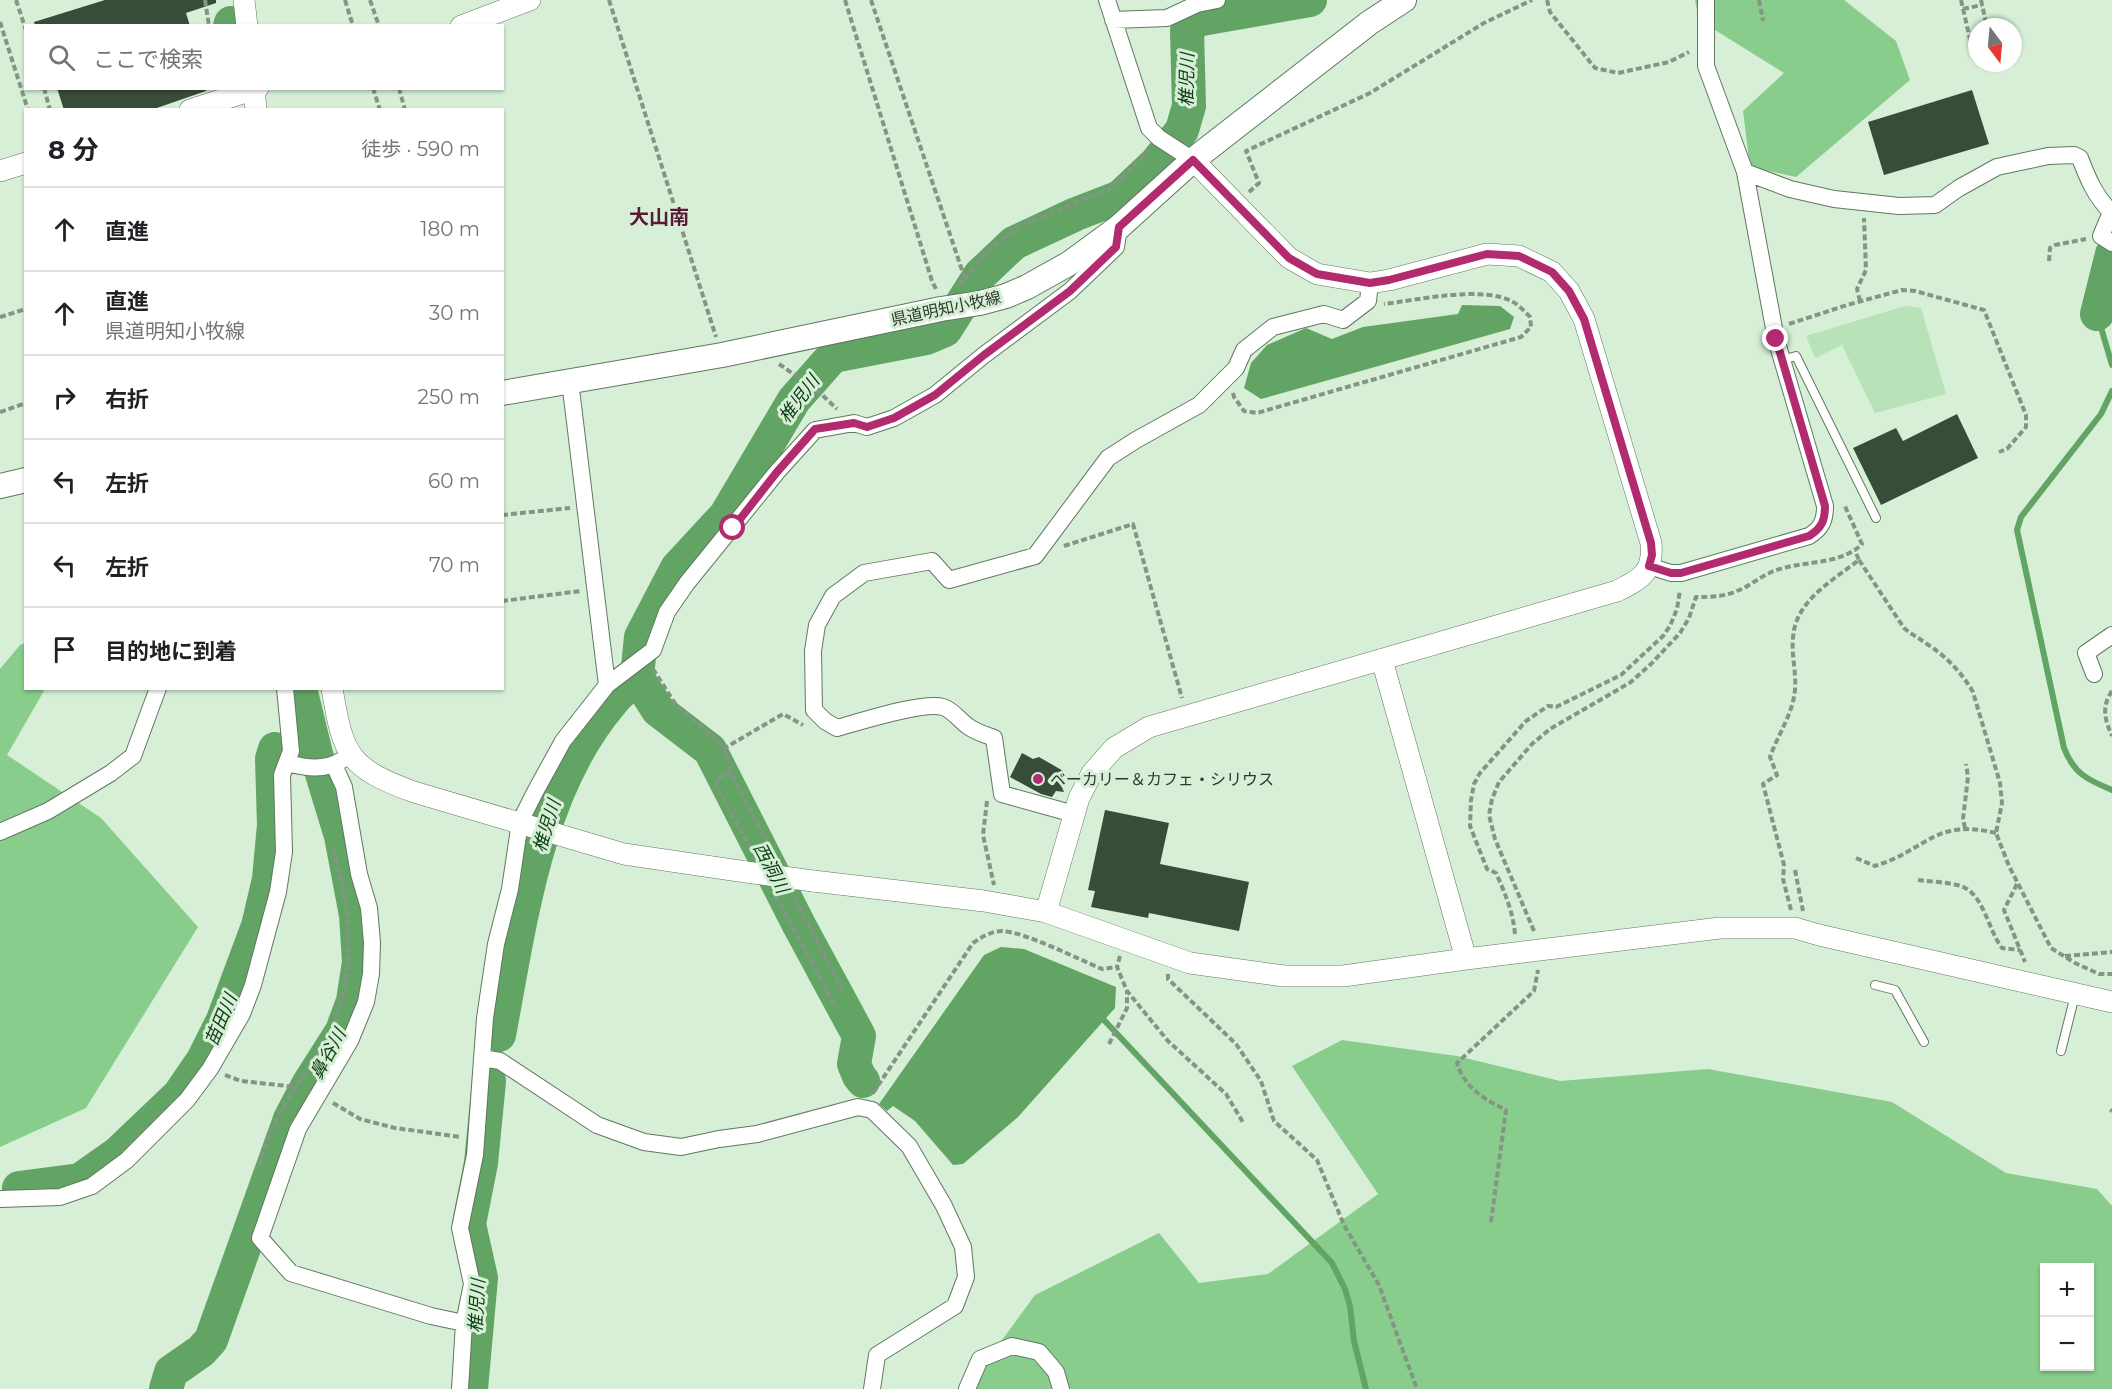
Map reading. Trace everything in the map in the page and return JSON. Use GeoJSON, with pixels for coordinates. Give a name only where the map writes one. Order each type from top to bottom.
{"type":"FeatureCollection","features":[{"type":"Feature","properties":{"kind":"main road","name":"県道明知小牧線"},"geometry":{"type":"LineString","coordinates":[[504,393],[722,355],[945,296],[980,303],[1027,287],[1070,263],[1119,227],[1189,157],[1369,23],[1404,0]]}},
{"type":"Feature","properties":{"kind":"main road"},"geometry":{"type":"LineString","coordinates":[[0,486],[24,479]]}},
{"type":"Feature","properties":{"kind":"street"},"geometry":{"type":"LineString","coordinates":[[244,0],[247,24]]}},
{"type":"Feature","properties":{"kind":"street"},"geometry":{"type":"LineString","coordinates":[[466,24],[530,0]]}},
{"type":"Feature","properties":{"kind":"street"},"geometry":{"type":"LineString","coordinates":[[1046,912],[1078,798],[1092,773],[1114,748],[1149,727],[1617,591],[1640,580],[1649,566],[1652,555],[1651,543],[1584,319],[1569,291],[1552,272],[1519,256],[1487,254],[1370,283],[1317,274],[1289,258],[1189,157],[1162,140],[1149,128],[1107,0]]}},
{"type":"Feature","properties":{"kind":"street"},"geometry":{"type":"LineString","coordinates":[[1113,20],[1167,18],[1197,4],[1217,0]]}},
{"type":"Feature","properties":{"kind":"street"},"geometry":{"type":"LineString","coordinates":[[1649,566],[1671,573],[1681,573],[1809,536],[1817,531],[1825,516],[1825,506],[1774,329],[1745,172],[1706,66],[1706,0]]}},
{"type":"Feature","properties":{"kind":"street"},"geometry":{"type":"LineString","coordinates":[[195,108],[222,99],[253,94]]}},
{"type":"Feature","properties":{"kind":"street"},"geometry":{"type":"LineString","coordinates":[[1745,172],[1790,189],[1834,199],[1899,206],[1935,205],[1959,188],[1997,167],[2048,156],[2074,155],[2080,158],[2099,200],[2112,211],[2107,240]]}},
{"type":"Feature","properties":{"kind":"street"},"geometry":{"type":"LineString","coordinates":[[0,171],[24,164]]}},
{"type":"Feature","properties":{"kind":"street"},"geometry":{"type":"LineString","coordinates":[[460,1389],[464,1323],[472,1284],[460,1228],[475,1155],[485,1018],[496,944],[535,792],[563,741],[608,685],[653,650],[667,612],[687,583],[815,429],[854,423],[867,427],[894,418],[935,395],[1070,291],[1116,247],[1119,227]]}},
{"type":"Feature","properties":{"kind":"street"},"geometry":{"type":"LineString","coordinates":[[1074,814],[1002,794],[994,738],[969,727],[943,707],[932,706],[885,714],[837,728],[825,721],[814,710],[813,651],[817,625],[833,596],[864,573],[932,561],[950,580],[1035,556],[1108,458],[1199,405],[1236,368],[1244,350],[1273,327],[1324,314],[1343,320],[1368,301],[1370,283]]}},
{"type":"Feature","properties":{"kind":"street"},"geometry":{"type":"LineString","coordinates":[[570,381],[608,685]]}},
{"type":"Feature","properties":{"kind":"street"},"geometry":{"type":"LineString","coordinates":[[0,472],[24,478]]}},
{"type":"Feature","properties":{"kind":"street"},"geometry":{"type":"LineString","coordinates":[[2094,674],[2086,653],[2112,635]]}},
{"type":"Feature","properties":{"kind":"street"},"geometry":{"type":"LineString","coordinates":[[1382,660],[1466,959]]}},
{"type":"Feature","properties":{"kind":"street"},"geometry":{"type":"LineString","coordinates":[[0,832],[48,811],[111,773],[133,756],[157,690]]}},
{"type":"Feature","properties":{"kind":"street"},"geometry":{"type":"LineString","coordinates":[[0,1199],[60,1197],[92,1186],[128,1160],[187,1100],[210,1069],[242,1014],[278,892],[284,852],[282,775],[291,751],[285,690]]}},
{"type":"Feature","properties":{"kind":"street"},"geometry":{"type":"LineString","coordinates":[[333,690],[339,728],[337,763],[344,787],[359,874],[369,908],[372,954],[366,1002],[350,1041],[298,1129],[260,1238],[291,1273],[431,1316],[464,1323]]}},
{"type":"Feature","properties":{"kind":"street"},"geometry":{"type":"LineString","coordinates":[[287,763],[307,766],[337,763],[363,769],[383,781],[414,792],[624,854],[661,861],[1046,912],[1190,963],[1284,976],[1343,976],[1720,928],[1795,928],[2112,1002]]}},
{"type":"Feature","properties":{"kind":"street"},"geometry":{"type":"LineString","coordinates":[[482,1058],[500,1061],[597,1125],[644,1142],[681,1148],[719,1139],[757,1134],[858,1107],[872,1110],[909,1146],[944,1206],[963,1247],[966,1277],[955,1306],[877,1355],[872,1389]]}},
{"type":"Feature","properties":{"kind":"street"},"geometry":{"type":"LineString","coordinates":[[967,1389],[980,1359],[1012,1346],[1039,1352],[1056,1372],[1061,1389]]}},
{"type":"Feature","properties":{"kind":"lane"},"geometry":{"type":"LineString","coordinates":[[1782,360],[1796,357],[1876,518]]}},
{"type":"Feature","properties":{"kind":"lane"},"geometry":{"type":"LineString","coordinates":[[1875,985],[1895,990],[1924,1042]]}},
{"type":"Feature","properties":{"kind":"lane"},"geometry":{"type":"LineString","coordinates":[[2061,1050],[2075,994]]}},
{"type":"Feature","properties":{"kind":"path"},"geometry":{"type":"LineString","coordinates":[[16,0],[24,24]]}},
{"type":"Feature","properties":{"kind":"path"},"geometry":{"type":"LineString","coordinates":[[205,0],[209,24]]}},
{"type":"Feature","properties":{"kind":"path"},"geometry":{"type":"LineString","coordinates":[[345,0],[352,24]]}},
{"type":"Feature","properties":{"kind":"path"},"geometry":{"type":"LineString","coordinates":[[370,0],[378,24]]}},
{"type":"Feature","properties":{"kind":"path"},"geometry":{"type":"LineString","coordinates":[[609,0],[722,355]]}},
{"type":"Feature","properties":{"kind":"path"},"geometry":{"type":"LineString","coordinates":[[845,0],[932,281],[938,293],[945,296],[965,280],[985,253],[1018,227],[1112,188],[1162,140]]}},
{"type":"Feature","properties":{"kind":"path"},"geometry":{"type":"LineString","coordinates":[[871,0],[965,280]]}},
{"type":"Feature","properties":{"kind":"path"},"geometry":{"type":"LineString","coordinates":[[1236,204],[1259,183],[1246,151],[1370,93],[1484,23],[1532,0]]}},
{"type":"Feature","properties":{"kind":"path"},"geometry":{"type":"LineString","coordinates":[[1547,0],[1550,12],[1595,68],[1618,73],[1644,68],[1669,62],[1706,44]]}},
{"type":"Feature","properties":{"kind":"path"},"geometry":{"type":"LineString","coordinates":[[1759,0],[1763,21]]}},
{"type":"Feature","properties":{"kind":"path"},"geometry":{"type":"LineString","coordinates":[[1961,0],[1968,31]]}},
{"type":"Feature","properties":{"kind":"path"},"geometry":{"type":"LineString","coordinates":[[1963,9],[1982,3],[1985,18]]}},
{"type":"Feature","properties":{"kind":"path"},"geometry":{"type":"LineString","coordinates":[[0,22],[27,108]]}},
{"type":"Feature","properties":{"kind":"path"},"geometry":{"type":"LineString","coordinates":[[45,90],[49,108]]}},
{"type":"Feature","properties":{"kind":"path"},"geometry":{"type":"LineString","coordinates":[[374,90],[379,108]]}},
{"type":"Feature","properties":{"kind":"path"},"geometry":{"type":"LineString","coordinates":[[400,90],[404,108]]}},
{"type":"Feature","properties":{"kind":"path"},"geometry":{"type":"LineString","coordinates":[[1860,302],[1857,289],[1866,270],[1867,255],[1862,202]]}},
{"type":"Feature","properties":{"kind":"path"},"geometry":{"type":"LineString","coordinates":[[2049,261],[2050,248],[2055,245],[2107,240]]}},
{"type":"Feature","properties":{"kind":"path"},"geometry":{"type":"LineString","coordinates":[[1774,329],[1902,290],[1915,291],[1984,310],[2026,415],[2026,427],[2007,449],[1999,452]]}},
{"type":"Feature","properties":{"kind":"path"},"geometry":{"type":"LineString","coordinates":[[1236,368],[1233,397],[1244,411],[1257,413],[1521,337],[1531,327],[1530,317],[1513,302],[1498,296],[1458,295],[1359,307]]}},
{"type":"Feature","properties":{"kind":"path"},"geometry":{"type":"LineString","coordinates":[[0,317],[24,310]]}},
{"type":"Feature","properties":{"kind":"path"},"geometry":{"type":"LineString","coordinates":[[801,380],[818,392]]}},
{"type":"Feature","properties":{"kind":"path"},"geometry":{"type":"LineString","coordinates":[[0,412],[24,404]]}},
{"type":"Feature","properties":{"kind":"path"},"geometry":{"type":"LineString","coordinates":[[504,515],[586,507]]}},
{"type":"Feature","properties":{"kind":"path"},"geometry":{"type":"LineString","coordinates":[[1035,556],[1132,524],[1187,716]]}},
{"type":"Feature","properties":{"kind":"path"},"geometry":{"type":"LineString","coordinates":[[1855,551],[1858,560],[1904,628],[1950,662],[1972,692],[2000,783],[2002,803],[1996,833],[2018,884],[2051,948],[2099,974],[2112,974]]}},
{"type":"Feature","properties":{"kind":"path"},"geometry":{"type":"LineString","coordinates":[[1795,928],[1783,879],[1784,865],[1763,784],[1777,775],[1770,757],[1794,698],[1793,638],[1796,618],[1805,604],[1858,560]]}},
{"type":"Feature","properties":{"kind":"path"},"geometry":{"type":"LineString","coordinates":[[1518,952],[1514,920],[1507,896],[1496,873],[1487,869],[1470,826],[1474,784],[1480,773],[1526,721],[1548,706],[1556,707],[1590,689],[1612,681],[1646,651],[1671,626],[1677,609],[1679,590],[1686,587]]}},
{"type":"Feature","properties":{"kind":"path"},"geometry":{"type":"LineString","coordinates":[[504,601],[596,590]]}},
{"type":"Feature","properties":{"kind":"path"},"geometry":{"type":"LineString","coordinates":[[1692,593],[1696,597]]}},
{"type":"Feature","properties":{"kind":"path"},"geometry":{"type":"LineString","coordinates":[[1491,1222],[1506,1110],[1491,1103],[1470,1086],[1460,1073],[1457,1063],[1534,991],[1542,950],[1495,839],[1489,815],[1492,799],[1499,782],[1532,744],[1550,729],[1631,682],[1680,633]]}},
{"type":"Feature","properties":{"kind":"path"},"geometry":{"type":"LineString","coordinates":[[653,650],[653,668],[676,705],[715,738],[723,749],[731,772],[776,860]]}},
{"type":"Feature","properties":{"kind":"path"},"geometry":{"type":"LineString","coordinates":[[2112,691],[2104,718],[2112,736]]}},
{"type":"Feature","properties":{"kind":"path"},"geometry":{"type":"LineString","coordinates":[[723,749],[783,714],[801,723],[809,731]]}},
{"type":"Feature","properties":{"kind":"path"},"geometry":{"type":"LineString","coordinates":[[1965,828],[1963,819],[1968,777],[1966,764]]}},
{"type":"Feature","properties":{"kind":"path"},"geometry":{"type":"LineString","coordinates":[[718,778],[731,772]]}},
{"type":"Feature","properties":{"kind":"path"},"geometry":{"type":"LineString","coordinates":[[987,800],[983,835],[998,904]]}},
{"type":"Feature","properties":{"kind":"path"},"geometry":{"type":"LineString","coordinates":[[1856,858],[1875,866],[1910,852],[1934,835],[1965,828],[1996,833]]}},
{"type":"Feature","properties":{"kind":"path"},"geometry":{"type":"LineString","coordinates":[[260,1166],[262,1155],[275,1125],[332,1028],[344,984],[347,958],[347,911],[333,850]]}},
{"type":"Feature","properties":{"kind":"path"},"geometry":{"type":"LineString","coordinates":[[1795,870],[1803,911],[1795,928]]}},
{"type":"Feature","properties":{"kind":"path"},"geometry":{"type":"LineString","coordinates":[[1918,880],[1960,886],[1970,891],[1978,900],[1995,939],[2002,948],[2020,950]]}},
{"type":"Feature","properties":{"kind":"path"},"geometry":{"type":"LineString","coordinates":[[2018,884],[2004,910],[2034,985]]}},
{"type":"Feature","properties":{"kind":"path"},"geometry":{"type":"LineString","coordinates":[[792,891],[844,995]]}},
{"type":"Feature","properties":{"kind":"path"},"geometry":{"type":"LineString","coordinates":[[863,1108],[894,1058],[973,943],[984,935],[1001,931],[1017,933],[1102,969],[1117,967]]}},
{"type":"Feature","properties":{"kind":"path"},"geometry":{"type":"LineString","coordinates":[[1125,941],[1117,967],[1127,991],[1168,1041],[1226,1094],[1244,1124]]}},
{"type":"Feature","properties":{"kind":"path"},"geometry":{"type":"LineString","coordinates":[[2063,956],[2112,952]]}},
{"type":"Feature","properties":{"kind":"path"},"geometry":{"type":"LineString","coordinates":[[1167,956],[1168,979],[1236,1044],[1261,1081],[1274,1121],[1317,1160],[1344,1225],[1379,1285],[1417,1389]]}},
{"type":"Feature","properties":{"kind":"path"},"geometry":{"type":"LineString","coordinates":[[1109,1044],[1127,1008],[1127,991]]}},
{"type":"Feature","properties":{"kind":"path"},"geometry":{"type":"LineString","coordinates":[[210,1069],[241,1081],[297,1087]]}},
{"type":"Feature","properties":{"kind":"path"},"geometry":{"type":"LineString","coordinates":[[319,1095],[360,1119],[394,1128],[468,1138],[476,1135]]}},
{"type":"Feature","properties":{"kind":"shaded area"},"geometry":{"type":"Polygon","coordinates":[[[1695,0],[1844,0],[1896,41],[1910,80],[1796,177],[1750,167],[1743,111],[1784,73],[1699,20],[1695,0]]]}},
{"type":"Feature","properties":{"kind":"shaded area"},"geometry":{"type":"Polygon","coordinates":[[[1462,305],[1500,306],[1514,317],[1510,329],[1261,399],[1244,388],[1251,363],[1267,345],[1306,328],[1332,339],[1363,327],[1458,314],[1462,305]]]}},
{"type":"Feature","properties":{"kind":"shaded area"},"geometry":{"type":"Polygon","coordinates":[[[1905,306],[1921,308],[1946,394],[1875,413],[1842,345],[1815,358],[1806,336],[1905,306]]]}},
{"type":"Feature","properties":{"kind":"shaded area"},"geometry":{"type":"Polygon","coordinates":[[[24,643],[24,690],[44,690],[7,755],[101,818],[198,927],[86,1108],[0,1147],[0,669],[20,645],[24,643]]]}},
{"type":"Feature","properties":{"kind":"shaded area"},"geometry":{"type":"Polygon","coordinates":[[[1001,947],[1024,949],[1116,987],[1115,1008],[1018,1117],[963,1164],[953,1165],[915,1121],[893,1106],[887,1111],[879,1104],[984,955],[1001,947]]]}},
{"type":"Feature","properties":{"kind":"shaded area"},"geometry":{"type":"Polygon","coordinates":[[[1342,1040],[1457,1056],[1560,1081],[1708,1069],[1892,1102],[2006,1173],[2097,1189],[2112,1206],[2112,1389],[966,1389],[1035,1295],[1159,1233],[1199,1283],[1268,1274],[1378,1194],[1292,1066],[1342,1040]]]}},
{"type":"Feature","properties":{"kind":"building"},"geometry":{"type":"Polygon","coordinates":[[[105,0],[216,0],[216,3],[186,13],[189,24],[34,24],[34,22],[105,0]]]}},
{"type":"Feature","properties":{"kind":"building"},"geometry":{"type":"Polygon","coordinates":[[[58,90],[206,90],[157,108],[63,108],[58,90]]]}},
{"type":"Feature","properties":{"kind":"building"},"geometry":{"type":"Polygon","coordinates":[[[1972,90],[1989,144],[1884,175],[1868,122],[1972,90]]]}},
{"type":"Feature","properties":{"kind":"building"},"geometry":{"type":"Polygon","coordinates":[[[1957,414],[1978,458],[1881,505],[1853,448],[1896,428],[1903,441],[1957,414]]]}},
{"type":"Feature","properties":{"kind":"building","name":"ベーカリー＆カフェ・シリウス"},"geometry":{"type":"Polygon","coordinates":[[[1022,753],[1033,759],[1039,757],[1065,772],[1060,783],[1064,792],[1056,791],[1052,797],[1041,794],[1010,777],[1022,753]]]}},
{"type":"Feature","properties":{"kind":"building"},"geometry":{"type":"Polygon","coordinates":[[[1105,810],[1169,823],[1160,864],[1249,882],[1239,931],[1149,913],[1148,918],[1091,907],[1095,891],[1088,890],[1105,810]]]}},
{"type":"Feature","properties":{"kind":"waterway","name":"椎児川"},"geometry":{"type":"LineString","coordinates":[[499,1035],[524,904],[535,860],[548,817],[565,776],[586,738],[614,699],[637,677],[641,637],[677,568],[726,515],[794,400],[833,356],[926,338],[945,330],[980,275],[1014,243],[1076,214],[1120,197],[1157,162],[1182,130],[1189,106],[1187,31],[1196,20],[1310,0]]}},
{"type":"Feature","properties":{"kind":"waterway"},"geometry":{"type":"LineString","coordinates":[[2097,314],[2112,254]]}},
{"type":"Feature","properties":{"kind":"waterway"},"geometry":{"type":"LineString","coordinates":[[2097,314],[2112,365]]}},
{"type":"Feature","properties":{"kind":"waterway"},"geometry":{"type":"LineString","coordinates":[[2112,391],[2101,414],[2021,517],[2017,530],[2064,748],[2077,770],[2096,783],[2112,790]]}},
{"type":"Feature","properties":{"kind":"waterway","name":"西洞川"},"geometry":{"type":"LineString","coordinates":[[637,677],[658,710],[710,750],[799,925],[859,1036],[854,1064],[863,1081]]}},
{"type":"Feature","properties":{"kind":"waterway","name":"鼻谷川"},"geometry":{"type":"LineString","coordinates":[[166,1389],[171,1372],[201,1351],[211,1340],[290,1119],[309,1083],[342,1031],[353,1001],[359,962],[356,915],[341,836],[316,754],[300,690]]}},
{"type":"Feature","properties":{"kind":"waterway","name":"苗田川"},"geometry":{"type":"LineString","coordinates":[[19,1188],[80,1180],[117,1154],[179,1095],[203,1060],[223,1020],[258,926],[269,879],[274,825],[272,759],[275,749]]}},
{"type":"Feature","properties":{"kind":"waterway"},"geometry":{"type":"LineString","coordinates":[[1098,1020],[1104,1020],[1332,1263],[1345,1289],[1350,1306],[1354,1341],[1366,1389]]}},
{"type":"Feature","properties":{"kind":"waterway","name":"椎児川"},"geometry":{"type":"LineString","coordinates":[[471,1389],[481,1278],[469,1224],[481,1163],[489,1081]]}},
{"type":"Feature","properties":{"kind":"place","name":"ベーカリー＆カフェ・シリウス"},"geometry":{"type":"Point","coordinates":[1038,779]}},
{"type":"Feature","properties":{"kind":"district","name":"大山南"},"geometry":{"type":"Point","coordinates":[659,217]}},
{"type":"Feature","properties":{"kind":"route"},"geometry":{"type":"LineString","coordinates":[[733,528],[777,472],[815,429],[854,423],[867,427],[894,418],[935,395],[1070,291],[1116,247],[1119,227],[1193,160],[1289,258],[1317,274],[1370,283],[1487,254],[1519,256],[1552,272],[1569,291],[1584,319],[1651,543],[1652,555],[1649,566],[1671,573],[1681,573],[1809,536],[1822,524],[1825,506],[1776,339]]}}]}
